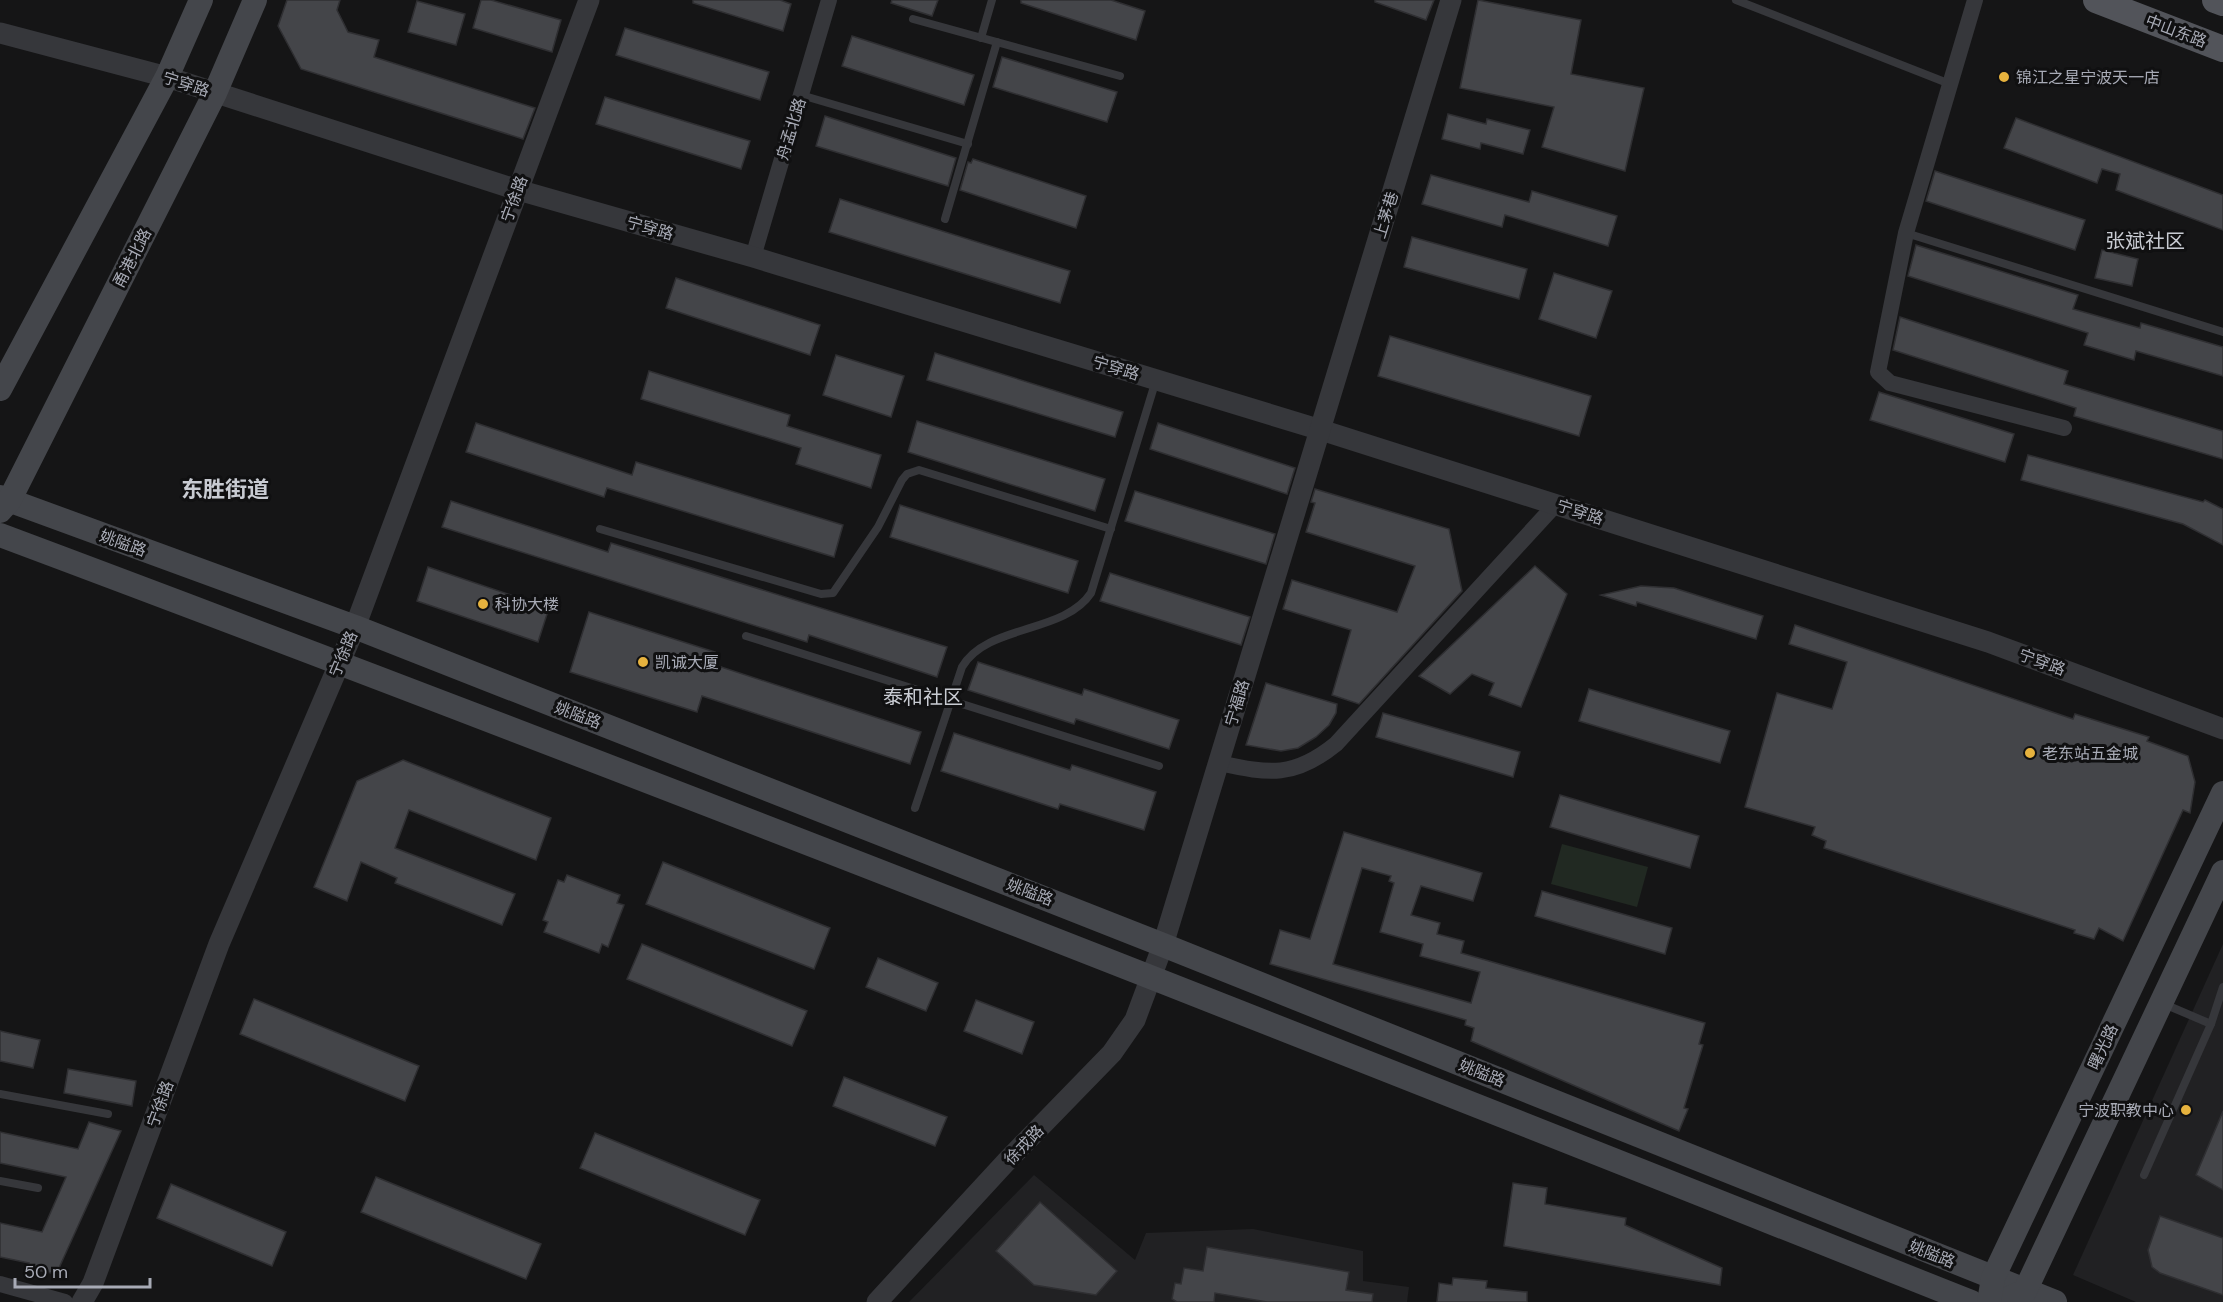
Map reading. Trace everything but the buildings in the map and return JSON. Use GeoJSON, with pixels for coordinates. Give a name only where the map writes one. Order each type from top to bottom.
{"type":"FeatureCollection","features":[{"type":"Feature","properties":{"kind":"main road"},"geometry":{"type":"LineString","coordinates":[[0,389],[167,77],[201,0]]}},
{"type":"Feature","properties":{"kind":"main road","name":"甬港北路"},"geometry":{"type":"LineString","coordinates":[[3,503],[215,93],[255,0]]}},
{"type":"Feature","properties":{"kind":"main road","name":"中山东路"},"geometry":{"type":"LineString","coordinates":[[2096,0],[2223,49]]}},
{"type":"Feature","properties":{"kind":"main road"},"geometry":{"type":"LineString","coordinates":[[2215,0],[2223,3]]}},
{"type":"Feature","properties":{"kind":"main road","name":"姚隘路"},"geometry":{"type":"LineString","coordinates":[[3,503],[355,627],[1163,945],[2055,1302]]}},
{"type":"Feature","properties":{"kind":"main road","name":"姚隘路"},"geometry":{"type":"LineString","coordinates":[[0,535],[340,662],[1152,976],[1971,1302]]}},
{"type":"Feature","properties":{"kind":"main road","name":"曙光路"},"geometry":{"type":"LineString","coordinates":[[1989,1302],[1993,1278],[2223,793]]}},
{"type":"Feature","properties":{"kind":"main road","name":"曙光路"},"geometry":{"type":"LineString","coordinates":[[2025,1291],[2223,872]]}},
{"type":"Feature","properties":{"kind":"main road"},"geometry":{"type":"LineString","coordinates":[[2001,1302],[2025,1291]]}},
{"type":"Feature","properties":{"kind":"street","name":"宁徐路"},"geometry":{"type":"LineString","coordinates":[[82,1302],[93,1283],[219,944],[355,627],[589,0]]}},
{"type":"Feature","properties":{"kind":"street","name":"舟孟北路"},"geometry":{"type":"LineString","coordinates":[[753,257],[829,0]]}},
{"type":"Feature","properties":{"kind":"street","name":"上茅巷"},"geometry":{"type":"LineString","coordinates":[[1321,430],[1451,0]]}},
{"type":"Feature","properties":{"kind":"street"},"geometry":{"type":"LineString","coordinates":[[1975,0],[1906,233],[1878,372],[1890,382],[2064,428]]}},
{"type":"Feature","properties":{"kind":"street","name":"宁穿路"},"geometry":{"type":"LineString","coordinates":[[0,33],[167,77],[518,190],[753,257],[1321,430],[1988,642],[2223,729]]}},
{"type":"Feature","properties":{"kind":"street","name":"宁福路"},"geometry":{"type":"LineString","coordinates":[[1152,976],[1321,430]]}},
{"type":"Feature","properties":{"kind":"street"},"geometry":{"type":"LineString","coordinates":[[1219,763],[1273,770],[1304,766],[1316,760],[1336,744],[1556,504]]}},
{"type":"Feature","properties":{"kind":"street","name":"徐戎路"},"geometry":{"type":"LineString","coordinates":[[878,1302],[1006,1162],[1112,1053],[1135,1020],[1152,976]]}},
{"type":"Feature","properties":{"kind":"street"},"geometry":{"type":"LineString","coordinates":[[0,1284],[65,1302]]}},
{"type":"Feature","properties":{"kind":"lane"},"geometry":{"type":"LineString","coordinates":[[981,38],[992,0]]}},
{"type":"Feature","properties":{"kind":"lane"},"geometry":{"type":"LineString","coordinates":[[1736,0],[1950,84]]}},
{"type":"Feature","properties":{"kind":"lane"},"geometry":{"type":"LineString","coordinates":[[913,19],[1120,76]]}},
{"type":"Feature","properties":{"kind":"lane"},"geometry":{"type":"LineString","coordinates":[[945,219],[997,42]]}},
{"type":"Feature","properties":{"kind":"lane"},"geometry":{"type":"LineString","coordinates":[[801,94],[968,144]]}},
{"type":"Feature","properties":{"kind":"lane"},"geometry":{"type":"LineString","coordinates":[[1906,233],[2223,332]]}},
{"type":"Feature","properties":{"kind":"lane"},"geometry":{"type":"LineString","coordinates":[[915,808],[962,667],[969,655],[984,646],[1076,610],[1092,593],[1156,380]]}},
{"type":"Feature","properties":{"kind":"lane"},"geometry":{"type":"LineString","coordinates":[[600,529],[821,594],[833,593],[878,527],[902,480],[907,474],[919,470],[1111,529]]}},
{"type":"Feature","properties":{"kind":"lane"},"geometry":{"type":"LineString","coordinates":[[746,636],[1159,766]]}},
{"type":"Feature","properties":{"kind":"lane"},"geometry":{"type":"LineString","coordinates":[[2144,1175],[2211,1024],[2223,987]]}},
{"type":"Feature","properties":{"kind":"lane"},"geometry":{"type":"LineString","coordinates":[[2161,1003],[2211,1024]]}},
{"type":"Feature","properties":{"kind":"lane"},"geometry":{"type":"LineString","coordinates":[[0,1094],[108,1114]]}},
{"type":"Feature","properties":{"kind":"lane"},"geometry":{"type":"LineString","coordinates":[[0,1181],[38,1188]]}},
{"type":"Feature","properties":{"kind":"shaded area"},"geometry":{"type":"Polygon","coordinates":[[[1562,844],[1648,867],[1637,907],[1551,884],[1562,844]]]}},
{"type":"Feature","properties":{"kind":"shaded area","name":"宁波职教中心"},"geometry":{"type":"Polygon","coordinates":[[[2223,944],[2223,1302],[2136,1302],[2073,1275],[2223,944]]]}},
{"type":"Feature","properties":{"kind":"shaded area"},"geometry":{"type":"Polygon","coordinates":[[[1034,1175],[1135,1260],[1146,1233],[1253,1229],[1363,1251],[1363,1281],[1409,1287],[1407,1302],[909,1302],[1034,1175]]]}},
{"type":"Feature","properties":{"kind":"place","name":"锦江之星宁波天一店"},"geometry":{"type":"Point","coordinates":[2004,77]}},
{"type":"Feature","properties":{"kind":"place","name":"科协大楼"},"geometry":{"type":"Point","coordinates":[483,604]}},
{"type":"Feature","properties":{"kind":"place","name":"凯诚大厦"},"geometry":{"type":"Point","coordinates":[643,662]}},
{"type":"Feature","properties":{"kind":"place","name":"老东站五金城"},"geometry":{"type":"Point","coordinates":[2030,753]}},
{"type":"Feature","properties":{"kind":"place","name":"宁波职教中心"},"geometry":{"type":"Point","coordinates":[2186,1110]}},
{"type":"Feature","properties":{"kind":"district","name":"张斌社区"},"geometry":{"type":"Point","coordinates":[2145,241]}},
{"type":"Feature","properties":{"kind":"district","name":"东胜街道"},"geometry":{"type":"Point","coordinates":[225,489]}},
{"type":"Feature","properties":{"kind":"district","name":"泰和社区"},"geometry":{"type":"Point","coordinates":[923,697]}}]}
